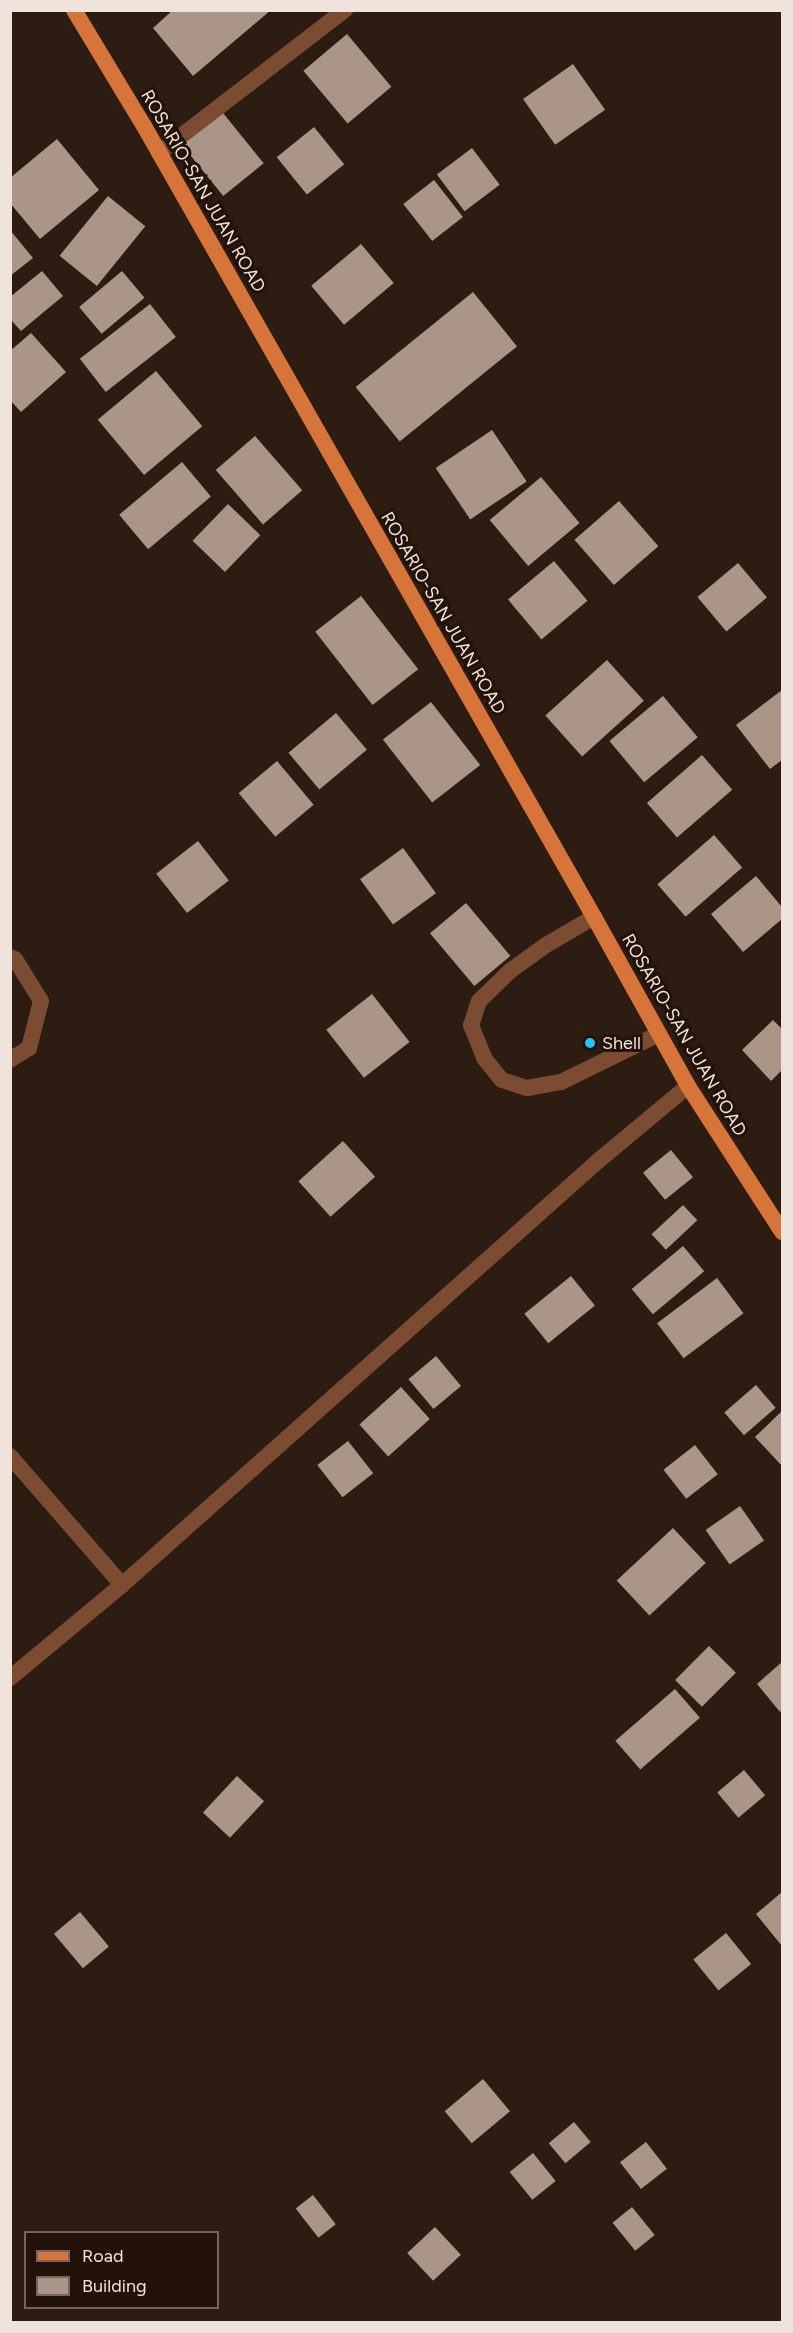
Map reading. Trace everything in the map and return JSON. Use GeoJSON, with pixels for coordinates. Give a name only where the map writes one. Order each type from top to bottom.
{"type":"FeatureCollection","features":[{"type":"Feature","properties":{"kind":"main road","name":"ROSARIO-SAN JUAN ROAD"},"geometry":{"type":"LineString","coordinates":[[74,10],[159,153],[688,1086],[783,1232]]}},
{"type":"Feature","properties":{"kind":"street"},"geometry":{"type":"LineString","coordinates":[[159,153],[345,10]]}},
{"type":"Feature","properties":{"kind":"street"},"geometry":{"type":"LineString","coordinates":[[594,917],[546,945],[510,971],[479,1001],[471,1025],[484,1059],[502,1080],[527,1088],[561,1082],[659,1034]]}},
{"type":"Feature","properties":{"kind":"street"},"geometry":{"type":"LineString","coordinates":[[10,957],[15,959],[41,1001],[29,1048],[10,1059]]}},
{"type":"Feature","properties":{"kind":"street"},"geometry":{"type":"LineString","coordinates":[[10,1678],[122,1585],[590,1169],[688,1086]]}},
{"type":"Feature","properties":{"kind":"street"},"geometry":{"type":"LineString","coordinates":[[10,1456],[122,1585]]}},
{"type":"Feature","properties":{"kind":"building"},"geometry":{"type":"Polygon","coordinates":[[[173,10],[271,10],[193,76],[153,28],[173,10]]]}},
{"type":"Feature","properties":{"kind":"building"},"geometry":{"type":"Polygon","coordinates":[[[347,34],[391,87],[348,123],[303,71],[347,34]]]}},
{"type":"Feature","properties":{"kind":"building"},"geometry":{"type":"Polygon","coordinates":[[[573,64],[605,110],[555,145],[523,99],[573,64]]]}},
{"type":"Feature","properties":{"kind":"building"},"geometry":{"type":"Polygon","coordinates":[[[219,108],[264,163],[223,196],[179,141],[219,108]]]}},
{"type":"Feature","properties":{"kind":"building"},"geometry":{"type":"Polygon","coordinates":[[[314,127],[344,164],[307,195],[277,157],[314,127]]]}},
{"type":"Feature","properties":{"kind":"building"},"geometry":{"type":"Polygon","coordinates":[[[57,139],[99,190],[40,239],[10,203],[10,178],[57,139]]]}},
{"type":"Feature","properties":{"kind":"building"},"geometry":{"type":"Polygon","coordinates":[[[472,148],[500,185],[465,211],[437,174],[472,148]]]}},
{"type":"Feature","properties":{"kind":"building"},"geometry":{"type":"Polygon","coordinates":[[[434,180],[463,217],[432,241],[403,204],[434,180]]]}},
{"type":"Feature","properties":{"kind":"building"},"geometry":{"type":"Polygon","coordinates":[[[108,196],[145,226],[97,286],[60,256],[108,196]]]}},
{"type":"Feature","properties":{"kind":"building"},"geometry":{"type":"Polygon","coordinates":[[[10,230],[33,258],[10,276],[10,230]]]}},
{"type":"Feature","properties":{"kind":"building"},"geometry":{"type":"Polygon","coordinates":[[[361,244],[394,283],[344,325],[311,286],[361,244]]]}},
{"type":"Feature","properties":{"kind":"building"},"geometry":{"type":"Polygon","coordinates":[[[42,271],[63,296],[21,331],[10,319],[10,297],[42,271]]]}},
{"type":"Feature","properties":{"kind":"building"},"geometry":{"type":"Polygon","coordinates":[[[122,271],[144,298],[102,334],[79,307],[122,271]]]}},
{"type":"Feature","properties":{"kind":"building"},"geometry":{"type":"Polygon","coordinates":[[[473,292],[517,346],[400,441],[356,387],[473,292]]]}},
{"type":"Feature","properties":{"kind":"building"},"geometry":{"type":"Polygon","coordinates":[[[150,304],[176,337],[106,392],[80,359],[150,304]]]}},
{"type":"Feature","properties":{"kind":"building"},"geometry":{"type":"Polygon","coordinates":[[[31,333],[66,372],[21,412],[10,400],[10,351],[31,333]]]}},
{"type":"Feature","properties":{"kind":"building"},"geometry":{"type":"Polygon","coordinates":[[[156,371],[202,426],[144,475],[98,420],[156,371]]]}},
{"type":"Feature","properties":{"kind":"building"},"geometry":{"type":"Polygon","coordinates":[[[492,430],[527,481],[470,519],[436,468],[492,430]]]}},
{"type":"Feature","properties":{"kind":"building"},"geometry":{"type":"Polygon","coordinates":[[[255,436],[302,490],[263,524],[216,470],[255,436]]]}},
{"type":"Feature","properties":{"kind":"building"},"geometry":{"type":"Polygon","coordinates":[[[182,462],[211,496],[148,549],[119,515],[182,462]]]}},
{"type":"Feature","properties":{"kind":"building"},"geometry":{"type":"Polygon","coordinates":[[[541,477],[580,523],[528,566],[490,520],[541,477]]]}},
{"type":"Feature","properties":{"kind":"building"},"geometry":{"type":"Polygon","coordinates":[[[619,501],[658,546],[614,585],[574,540],[619,501]]]}},
{"type":"Feature","properties":{"kind":"building"},"geometry":{"type":"Polygon","coordinates":[[[228,504],[260,535],[225,572],[193,541],[228,504]]]}},
{"type":"Feature","properties":{"kind":"building"},"geometry":{"type":"Polygon","coordinates":[[[554,561],[587,601],[541,639],[508,600],[554,561]]]}},
{"type":"Feature","properties":{"kind":"building"},"geometry":{"type":"Polygon","coordinates":[[[738,563],[767,597],[726,632],[697,597],[738,563]]]}},
{"type":"Feature","properties":{"kind":"building"},"geometry":{"type":"Polygon","coordinates":[[[361,596],[418,669],[373,705],[315,632],[361,596]]]}},
{"type":"Feature","properties":{"kind":"building"},"geometry":{"type":"Polygon","coordinates":[[[607,660],[644,701],[582,756],[545,716],[607,660]]]}},
{"type":"Feature","properties":{"kind":"building"},"geometry":{"type":"Polygon","coordinates":[[[782,690],[782,760],[770,769],[736,725],[782,690]]]}},
{"type":"Feature","properties":{"kind":"building"},"geometry":{"type":"Polygon","coordinates":[[[663,696],[698,737],[644,782],[609,741],[663,696]]]}},
{"type":"Feature","properties":{"kind":"building"},"geometry":{"type":"Polygon","coordinates":[[[431,702],[480,765],[432,803],[383,740],[431,702]]]}},
{"type":"Feature","properties":{"kind":"building"},"geometry":{"type":"Polygon","coordinates":[[[336,713],[367,750],[319,790],[289,753],[336,713]]]}},
{"type":"Feature","properties":{"kind":"building"},"geometry":{"type":"Polygon","coordinates":[[[702,755],[732,790],[677,838],[647,803],[702,755]]]}},
{"type":"Feature","properties":{"kind":"building"},"geometry":{"type":"Polygon","coordinates":[[[277,761],[314,805],[275,837],[239,793],[277,761]]]}},
{"type":"Feature","properties":{"kind":"building"},"geometry":{"type":"Polygon","coordinates":[[[714,835],[742,867],[686,917],[657,884],[714,835]]]}},
{"type":"Feature","properties":{"kind":"building"},"geometry":{"type":"Polygon","coordinates":[[[198,841],[229,880],[187,913],[156,874],[198,841]]]}},
{"type":"Feature","properties":{"kind":"building"},"geometry":{"type":"Polygon","coordinates":[[[403,848],[436,893],[393,924],[360,879],[403,848]]]}},
{"type":"Feature","properties":{"kind":"building"},"geometry":{"type":"Polygon","coordinates":[[[756,876],[782,907],[782,919],[743,952],[711,914],[756,876]]]}},
{"type":"Feature","properties":{"kind":"building"},"geometry":{"type":"Polygon","coordinates":[[[466,903],[510,956],[474,986],[430,933],[466,903]]]}},
{"type":"Feature","properties":{"kind":"building"},"geometry":{"type":"Polygon","coordinates":[[[372,994],[410,1042],[364,1078],[326,1030],[372,994]]]}},
{"type":"Feature","properties":{"kind":"building"},"geometry":{"type":"Polygon","coordinates":[[[773,1020],[782,1029],[782,1070],[771,1081],[742,1050],[773,1020]]]}},
{"type":"Feature","properties":{"kind":"building"},"geometry":{"type":"Polygon","coordinates":[[[343,1141],[375,1177],[331,1217],[298,1181],[343,1141]]]}},
{"type":"Feature","properties":{"kind":"building"},"geometry":{"type":"Polygon","coordinates":[[[671,1150],[693,1177],[665,1200],[643,1173],[671,1150]]]}},
{"type":"Feature","properties":{"kind":"building"},"geometry":{"type":"Polygon","coordinates":[[[683,1205],[697,1220],[666,1250],[652,1234],[683,1205]]]}},
{"type":"Feature","properties":{"kind":"building"},"geometry":{"type":"Polygon","coordinates":[[[683,1246],[704,1271],[653,1314],[632,1289],[683,1246]]]}},
{"type":"Feature","properties":{"kind":"building"},"geometry":{"type":"Polygon","coordinates":[[[571,1276],[595,1306],[548,1343],[524,1314],[571,1276]]]}},
{"type":"Feature","properties":{"kind":"building"},"geometry":{"type":"Polygon","coordinates":[[[717,1278],[743,1313],[684,1358],[657,1323],[717,1278]]]}},
{"type":"Feature","properties":{"kind":"building"},"geometry":{"type":"Polygon","coordinates":[[[436,1356],[461,1386],[433,1409],[408,1379],[436,1356]]]}},
{"type":"Feature","properties":{"kind":"building"},"geometry":{"type":"Polygon","coordinates":[[[756,1385],[776,1408],[744,1435],[724,1413],[756,1385]]]}},
{"type":"Feature","properties":{"kind":"building"},"geometry":{"type":"Polygon","coordinates":[[[401,1387],[430,1419],[388,1456],[359,1424],[401,1387]]]}},
{"type":"Feature","properties":{"kind":"building"},"geometry":{"type":"Polygon","coordinates":[[[782,1411],[782,1466],[755,1437],[782,1411]]]}},
{"type":"Feature","properties":{"kind":"building"},"geometry":{"type":"Polygon","coordinates":[[[348,1441],[373,1473],[343,1497],[317,1465],[348,1441]]]}},
{"type":"Feature","properties":{"kind":"building"},"geometry":{"type":"Polygon","coordinates":[[[695,1445],[718,1474],[686,1499],[663,1470],[695,1445]]]}},
{"type":"Feature","properties":{"kind":"building"},"geometry":{"type":"Polygon","coordinates":[[[740,1506],[764,1540],[730,1564],[706,1530],[740,1506]]]}},
{"type":"Feature","properties":{"kind":"building"},"geometry":{"type":"Polygon","coordinates":[[[673,1528],[706,1563],[649,1616],[617,1581],[673,1528]]]}},
{"type":"Feature","properties":{"kind":"building"},"geometry":{"type":"Polygon","coordinates":[[[709,1646],[736,1673],[702,1707],[675,1680],[709,1646]]]}},
{"type":"Feature","properties":{"kind":"building"},"geometry":{"type":"Polygon","coordinates":[[[782,1662],[782,1710],[780,1712],[757,1684],[782,1662]]]}},
{"type":"Feature","properties":{"kind":"building"},"geometry":{"type":"Polygon","coordinates":[[[675,1689],[700,1718],[640,1770],[615,1741],[675,1689]]]}},
{"type":"Feature","properties":{"kind":"building"},"geometry":{"type":"Polygon","coordinates":[[[744,1770],[765,1795],[738,1818],[717,1792],[744,1770]]]}},
{"type":"Feature","properties":{"kind":"building"},"geometry":{"type":"Polygon","coordinates":[[[237,1776],[264,1801],[230,1838],[203,1813],[237,1776]]]}},
{"type":"Feature","properties":{"kind":"building"},"geometry":{"type":"Polygon","coordinates":[[[782,1892],[782,1946],[756,1914],[782,1892]]]}},
{"type":"Feature","properties":{"kind":"building"},"geometry":{"type":"Polygon","coordinates":[[[80,1912],[109,1946],[83,1968],[54,1934],[80,1912]]]}},
{"type":"Feature","properties":{"kind":"building"},"geometry":{"type":"Polygon","coordinates":[[[726,1933],[751,1964],[719,1991],[693,1959],[726,1933]]]}},
{"type":"Feature","properties":{"kind":"building"},"geometry":{"type":"Polygon","coordinates":[[[483,2079],[510,2111],[472,2143],[445,2111],[483,2079]]]}},
{"type":"Feature","properties":{"kind":"building"},"geometry":{"type":"Polygon","coordinates":[[[574,2122],[591,2142],[565,2163],[549,2143],[574,2122]]]}},
{"type":"Feature","properties":{"kind":"building"},"geometry":{"type":"Polygon","coordinates":[[[646,2142],[667,2169],[641,2189],[620,2162],[646,2142]]]}},
{"type":"Feature","properties":{"kind":"building"},"geometry":{"type":"Polygon","coordinates":[[[533,2153],[556,2181],[532,2200],[510,2172],[533,2153]]]}},
{"type":"Feature","properties":{"kind":"building"},"geometry":{"type":"Polygon","coordinates":[[[313,2195],[336,2224],[318,2238],[296,2209],[313,2195]]]}},
{"type":"Feature","properties":{"kind":"building"},"geometry":{"type":"Polygon","coordinates":[[[632,2207],[655,2235],[635,2251],[613,2223],[632,2207]]]}},
{"type":"Feature","properties":{"kind":"building"},"geometry":{"type":"Polygon","coordinates":[[[435,2227],[461,2255],[433,2281],[407,2253],[435,2227]]]}},
{"type":"Feature","properties":{"kind":"place","name":"Shell"},"geometry":{"type":"Point","coordinates":[590,1043]}}]}
